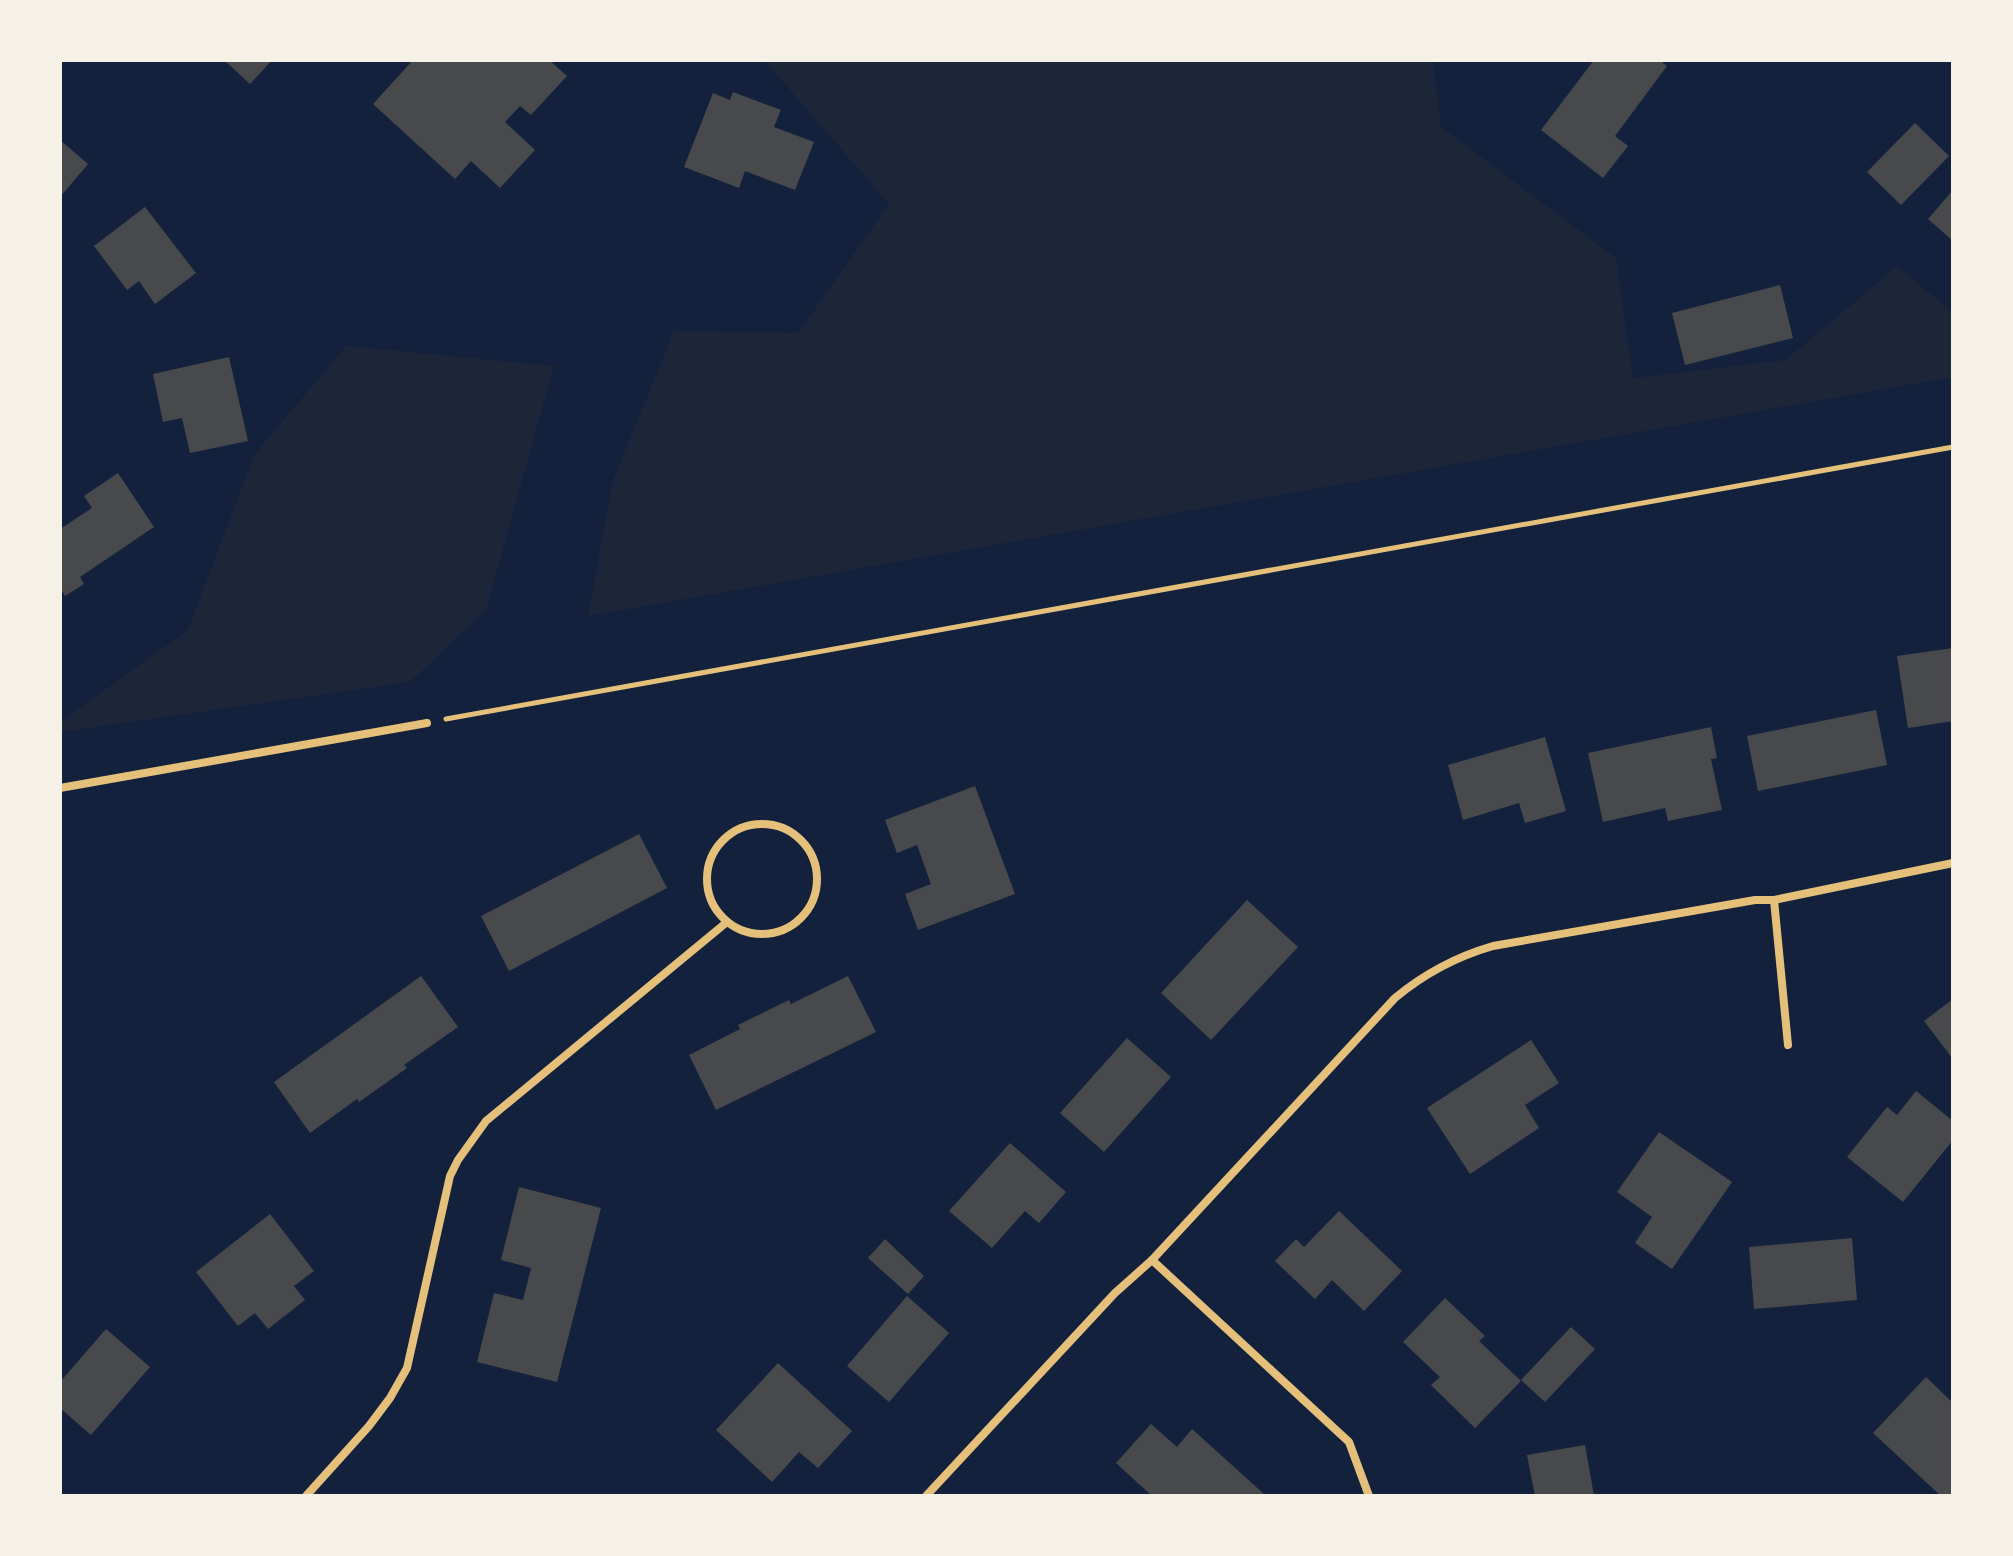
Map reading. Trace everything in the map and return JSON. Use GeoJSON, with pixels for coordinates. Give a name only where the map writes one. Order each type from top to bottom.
{"type":"FeatureCollection","features":[{"type":"Feature","properties":{"kind":"street"},"geometry":{"type":"LineString","coordinates":[[60,788],[427,723]]}},
{"type":"Feature","properties":{"kind":"street"},"geometry":{"type":"LineString","coordinates":[[765,824],[797,836],[809,849],[815,865],[815,890],[805,914],[792,925],[767,933],[742,931],[727,922],[716,909],[709,893],[707,876],[711,859],[719,845],[732,833],[748,826],[765,824]]}},
{"type":"Feature","properties":{"kind":"street"},"geometry":{"type":"LineString","coordinates":[[926,1496],[1115,1293],[1152,1260],[1395,998],[1416,980],[1466,954],[1493,946],[1755,900],[1774,900],[1953,863]]}},
{"type":"Feature","properties":{"kind":"street"},"geometry":{"type":"LineString","coordinates":[[1774,900],[1788,1045]]}},
{"type":"Feature","properties":{"kind":"street"},"geometry":{"type":"LineString","coordinates":[[306,1496],[369,1426],[407,1368],[450,1176],[486,1121],[727,922]]}},
{"type":"Feature","properties":{"kind":"street"},"geometry":{"type":"LineString","coordinates":[[1152,1260],[1349,1442],[1369,1496]]}},
{"type":"Feature","properties":{"kind":"path"},"geometry":{"type":"LineString","coordinates":[[427,723],[1953,447]]}},
{"type":"Feature","properties":{"kind":"shaded area"},"geometry":{"type":"Polygon","coordinates":[[[764,60],[1433,60],[1441,127],[1616,258],[1633,378],[1786,360],[1897,266],[1953,313],[1953,377],[588,616],[613,480],[674,331],[798,333],[889,204],[764,60]]]}},
{"type":"Feature","properties":{"kind":"shaded area"},"geometry":{"type":"Polygon","coordinates":[[[346,346],[554,366],[486,610],[410,682],[60,732],[60,722],[188,630],[254,455],[346,346]]]}},
{"type":"Feature","properties":{"kind":"building"},"geometry":{"type":"Polygon","coordinates":[[[224,60],[272,60],[250,84],[224,60]]]}},
{"type":"Feature","properties":{"kind":"building"},"geometry":{"type":"Polygon","coordinates":[[[413,60],[549,60],[567,76],[531,115],[520,106],[505,122],[535,150],[500,188],[471,161],[455,179],[373,104],[413,60]]]}},
{"type":"Feature","properties":{"kind":"building"},"geometry":{"type":"Polygon","coordinates":[[[1594,60],[1659,60],[1667,66],[1615,136],[1628,146],[1603,178],[1541,130],[1594,60]]]}},
{"type":"Feature","properties":{"kind":"building"},"geometry":{"type":"Polygon","coordinates":[[[733,92],[781,110],[774,127],[814,142],[795,190],[745,171],[739,188],[684,167],[713,93],[730,100],[733,92]]]}},
{"type":"Feature","properties":{"kind":"building"},"geometry":{"type":"Polygon","coordinates":[[[1915,123],[1949,156],[1901,205],[1867,172],[1915,123]]]}},
{"type":"Feature","properties":{"kind":"building"},"geometry":{"type":"Polygon","coordinates":[[[60,140],[88,164],[60,197],[60,140]]]}},
{"type":"Feature","properties":{"kind":"building"},"geometry":{"type":"Polygon","coordinates":[[[1953,190],[1953,241],[1928,219],[1953,190]]]}},
{"type":"Feature","properties":{"kind":"building"},"geometry":{"type":"Polygon","coordinates":[[[145,207],[196,273],[155,304],[139,281],[127,290],[94,246],[145,207]]]}},
{"type":"Feature","properties":{"kind":"building"},"geometry":{"type":"Polygon","coordinates":[[[1780,285],[1793,338],[1685,365],[1672,313],[1780,285]]]}},
{"type":"Feature","properties":{"kind":"building"},"geometry":{"type":"Polygon","coordinates":[[[229,357],[248,441],[190,453],[182,418],[163,422],[153,374],[229,357]]]}},
{"type":"Feature","properties":{"kind":"building"},"geometry":{"type":"Polygon","coordinates":[[[118,473],[154,527],[80,577],[84,584],[65,596],[60,588],[60,529],[92,508],[84,496],[118,473]]]}},
{"type":"Feature","properties":{"kind":"building"},"geometry":{"type":"Polygon","coordinates":[[[1953,648],[1953,721],[1908,728],[1897,656],[1953,648]]]}},
{"type":"Feature","properties":{"kind":"building"},"geometry":{"type":"Polygon","coordinates":[[[1876,710],[1887,765],[1758,791],[1747,736],[1876,710]]]}},
{"type":"Feature","properties":{"kind":"building"},"geometry":{"type":"Polygon","coordinates":[[[1711,727],[1717,758],[1711,759],[1722,810],[1668,821],[1665,808],[1603,822],[1588,753],[1711,727]]]}},
{"type":"Feature","properties":{"kind":"building"},"geometry":{"type":"Polygon","coordinates":[[[1545,737],[1566,811],[1525,823],[1519,803],[1463,820],[1448,765],[1545,737]]]}},
{"type":"Feature","properties":{"kind":"building"},"geometry":{"type":"Polygon","coordinates":[[[975,786],[1015,894],[918,930],[905,894],[931,884],[917,845],[897,853],[885,820],[975,786]]]}},
{"type":"Feature","properties":{"kind":"building"},"geometry":{"type":"Polygon","coordinates":[[[639,834],[667,888],[509,971],[481,916],[639,834]]]}},
{"type":"Feature","properties":{"kind":"building"},"geometry":{"type":"Polygon","coordinates":[[[1247,900],[1298,947],[1211,1040],[1161,993],[1247,900]]]}},
{"type":"Feature","properties":{"kind":"building"},"geometry":{"type":"Polygon","coordinates":[[[421,976],[458,1027],[404,1065],[407,1068],[310,1133],[274,1082],[421,976]]]}},
{"type":"Feature","properties":{"kind":"building"},"geometry":{"type":"Polygon","coordinates":[[[848,976],[876,1032],[716,1110],[689,1055],[740,1029],[738,1025],[848,976]]]}},
{"type":"Feature","properties":{"kind":"building"},"geometry":{"type":"Polygon","coordinates":[[[1953,999],[1953,1059],[1924,1021],[1953,999]]]}},
{"type":"Feature","properties":{"kind":"building"},"geometry":{"type":"Polygon","coordinates":[[[1127,1038],[1171,1077],[1104,1152],[1060,1113],[1127,1038]]]}},
{"type":"Feature","properties":{"kind":"building"},"geometry":{"type":"Polygon","coordinates":[[[1531,1040],[1559,1083],[1525,1105],[1539,1128],[1470,1174],[1427,1108],[1531,1040]]]}},
{"type":"Feature","properties":{"kind":"building"},"geometry":{"type":"Polygon","coordinates":[[[1916,1091],[1953,1121],[1953,1140],[1903,1202],[1847,1157],[1887,1107],[1897,1115],[1916,1091]]]}},
{"type":"Feature","properties":{"kind":"building"},"geometry":{"type":"Polygon","coordinates":[[[1659,1132],[1732,1182],[1672,1269],[1635,1243],[1652,1217],[1617,1192],[1659,1132]]]}},
{"type":"Feature","properties":{"kind":"building"},"geometry":{"type":"Polygon","coordinates":[[[1010,1143],[1066,1192],[1039,1223],[1025,1211],[992,1248],[949,1211],[1010,1143]]]}},
{"type":"Feature","properties":{"kind":"building"},"geometry":{"type":"Polygon","coordinates":[[[519,1187],[601,1208],[557,1382],[477,1362],[494,1293],[523,1300],[531,1268],[501,1260],[519,1187]]]}},
{"type":"Feature","properties":{"kind":"building"},"geometry":{"type":"Polygon","coordinates":[[[1339,1211],[1402,1271],[1364,1311],[1332,1280],[1315,1299],[1275,1261],[1296,1239],[1304,1247],[1339,1211]]]}},
{"type":"Feature","properties":{"kind":"building"},"geometry":{"type":"Polygon","coordinates":[[[270,1214],[314,1271],[294,1286],[305,1300],[268,1329],[255,1313],[238,1326],[196,1272],[270,1214]]]}},
{"type":"Feature","properties":{"kind":"building"},"geometry":{"type":"Polygon","coordinates":[[[1852,1238],[1857,1300],[1754,1309],[1749,1247],[1852,1238]]]}},
{"type":"Feature","properties":{"kind":"building"},"geometry":{"type":"Polygon","coordinates":[[[885,1239],[924,1276],[908,1294],[868,1258],[885,1239]]]}},
{"type":"Feature","properties":{"kind":"building"},"geometry":{"type":"Polygon","coordinates":[[[907,1296],[949,1333],[889,1402],[847,1366],[907,1296]]]}},
{"type":"Feature","properties":{"kind":"building"},"geometry":{"type":"Polygon","coordinates":[[[1445,1298],[1485,1336],[1479,1341],[1521,1381],[1475,1428],[1431,1385],[1440,1377],[1403,1342],[1445,1298]]]}},
{"type":"Feature","properties":{"kind":"building"},"geometry":{"type":"Polygon","coordinates":[[[1571,1327],[1595,1349],[1545,1402],[1521,1380],[1571,1327]]]}},
{"type":"Feature","properties":{"kind":"building"},"geometry":{"type":"Polygon","coordinates":[[[106,1329],[150,1367],[91,1435],[60,1408],[60,1382],[106,1329]]]}},
{"type":"Feature","properties":{"kind":"building"},"geometry":{"type":"Polygon","coordinates":[[[778,1363],[852,1431],[818,1468],[799,1452],[772,1482],[716,1430],[778,1363]]]}},
{"type":"Feature","properties":{"kind":"building"},"geometry":{"type":"Polygon","coordinates":[[[1926,1377],[1953,1403],[1953,1496],[1941,1496],[1873,1433],[1926,1377]]]}},
{"type":"Feature","properties":{"kind":"building"},"geometry":{"type":"Polygon","coordinates":[[[1151,1424],[1177,1447],[1192,1429],[1264,1494],[1152,1496],[1116,1463],[1151,1424]]]}},
{"type":"Feature","properties":{"kind":"building"},"geometry":{"type":"Polygon","coordinates":[[[1585,1445],[1594,1496],[1535,1496],[1527,1455],[1585,1445]]]}}]}
